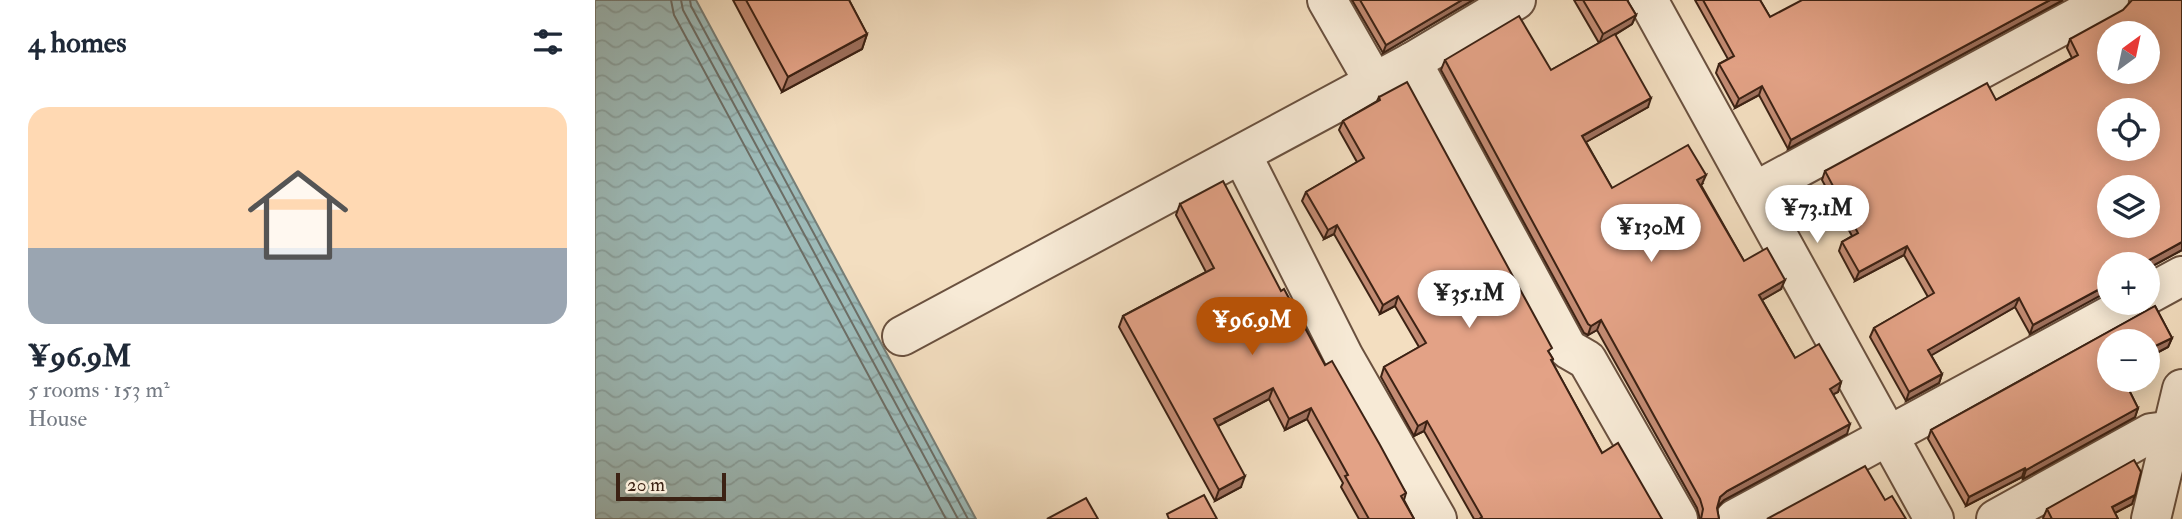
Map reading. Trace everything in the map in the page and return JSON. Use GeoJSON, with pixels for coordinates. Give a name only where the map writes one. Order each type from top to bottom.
{"type":"FeatureCollection","features":[{"type":"Feature","properties":{"kind":"street"},"geometry":{"type":"LineString","coordinates":[[1327,0],[1374,82]]}},
{"type":"Feature","properties":{"kind":"street"},"geometry":{"type":"LineString","coordinates":[[1648,0],[1934,519]]}},
{"type":"Feature","properties":{"kind":"street"},"geometry":{"type":"LineString","coordinates":[[1753,192],[2109,0]]}},
{"type":"Feature","properties":{"kind":"street"},"geometry":{"type":"LineString","coordinates":[[902,336],[1412,62],[1501,4]]}},
{"type":"Feature","properties":{"kind":"street"},"geometry":{"type":"LineString","coordinates":[[1412,62],[1568,349],[1587,360],[1678,519]]}},
{"type":"Feature","properties":{"kind":"street"},"geometry":{"type":"LineString","coordinates":[[1241,155],[1345,357],[1437,519]]}},
{"type":"Feature","properties":{"kind":"street"},"geometry":{"type":"LineString","coordinates":[[2160,288],[2182,276]]}},
{"type":"Feature","properties":{"kind":"street"},"geometry":{"type":"LineString","coordinates":[[1735,519],[2111,315]]}},
{"type":"Feature","properties":{"kind":"street"},"geometry":{"type":"LineString","coordinates":[[2151,519],[2182,389]]}},
{"type":"Feature","properties":{"kind":"street"},"geometry":{"type":"LineString","coordinates":[[1996,519],[2151,433],[2174,430]]}},
{"type":"Feature","properties":{"kind":"water"},"geometry":{"type":"Polygon","coordinates":[[[595,0],[696,0],[976,519],[595,519],[595,0]]]}},
{"type":"Feature","properties":{"kind":"building"},"geometry":{"type":"Polygon","coordinates":[[[746,0],[849,0],[867,34],[788,77],[746,0]]]}},
{"type":"Feature","properties":{"kind":"building"},"geometry":{"type":"Polygon","coordinates":[[[1360,0],[1462,0],[1386,45],[1360,0]]]}},
{"type":"Feature","properties":{"kind":"building"},"geometry":{"type":"Polygon","coordinates":[[[1583,0],[1627,0],[1636,15],[1603,34],[1583,0]]]}},
{"type":"Feature","properties":{"kind":"building"},"geometry":{"type":"Polygon","coordinates":[[[1703,0],[1760,0],[1770,17],[1802,0],[2050,0],[1791,140],[1762,86],[1739,99],[1719,64],[1734,56],[1703,0]]]}},
{"type":"Feature","properties":{"kind":"building"},"geometry":{"type":"Polygon","coordinates":[[[2132,0],[2182,0],[2182,242],[2160,254],[2097,252],[2097,290],[2033,325],[2019,298],[1928,350],[1942,374],[1909,392],[1874,328],[1934,293],[1907,246],[1859,272],[1842,242],[1858,233],[1825,171],[1987,83],[1996,100],[2078,55],[2070,39],[2097,24],[2097,84],[2160,84],[2160,21],[2103,21],[2123,10],[2132,0]]]}},
{"type":"Feature","properties":{"kind":"building"},"geometry":{"type":"Polygon","coordinates":[[[1519,16],[1551,70],[1615,34],[1651,98],[1582,136],[1612,188],[1688,145],[1706,175],[1697,180],[1744,261],[1767,248],[1785,280],[1759,295],[1795,358],[1819,344],[1841,382],[1830,389],[1850,424],[1727,491],[1720,497],[1717,508],[1719,519],[1701,519],[1703,509],[1700,499],[1601,320],[1591,326],[1588,324],[1445,60],[1519,16]]]}},
{"type":"Feature","properties":{"kind":"building"},"geometry":{"type":"Polygon","coordinates":[[[1407,82],[1552,348],[1548,351],[1553,359],[1551,360],[1602,453],[1618,443],[1662,519],[1479,519],[1482,517],[1427,421],[1418,426],[1384,367],[1426,343],[1398,296],[1383,305],[1337,225],[1328,230],[1306,192],[1364,158],[1343,121],[1407,82]]]}},
{"type":"Feature","properties":{"kind":"building"},"geometry":{"type":"Polygon","coordinates":[[[1223,181],[1281,291],[1284,289],[1325,365],[1332,361],[1380,445],[1406,493],[1401,496],[1414,519],[1369,519],[1311,408],[1289,419],[1273,388],[1214,419],[1245,476],[1219,490],[1123,316],[1214,268],[1180,204],[1223,181]]]}},
{"type":"Feature","properties":{"kind":"building"},"geometry":{"type":"Polygon","coordinates":[[[2139,315],[2160,315],[2172,338],[2160,344],[2160,329],[2113,329],[2139,315]]]}},
{"type":"Feature","properties":{"kind":"building"},"geometry":{"type":"Polygon","coordinates":[[[2097,338],[2097,392],[2130,392],[2138,408],[2026,470],[2025,468],[1969,497],[1931,430],[2097,338]]]}},
{"type":"Feature","properties":{"kind":"building"},"geometry":{"type":"Polygon","coordinates":[[[2134,460],[2141,472],[2135,495],[2112,507],[2118,519],[2052,519],[2047,509],[2134,460]]]}},
{"type":"Feature","properties":{"kind":"building"},"geometry":{"type":"Polygon","coordinates":[[[1865,466],[1885,500],[1892,496],[1906,519],[1767,519],[1865,466]]]}},
{"type":"Feature","properties":{"kind":"building"},"geometry":{"type":"Polygon","coordinates":[[[1204,495],[1217,519],[1169,519],[1167,514],[1204,495]]]}},
{"type":"Feature","properties":{"kind":"building"},"geometry":{"type":"Polygon","coordinates":[[[1086,498],[1098,519],[1047,519],[1086,498]]]}}]}
